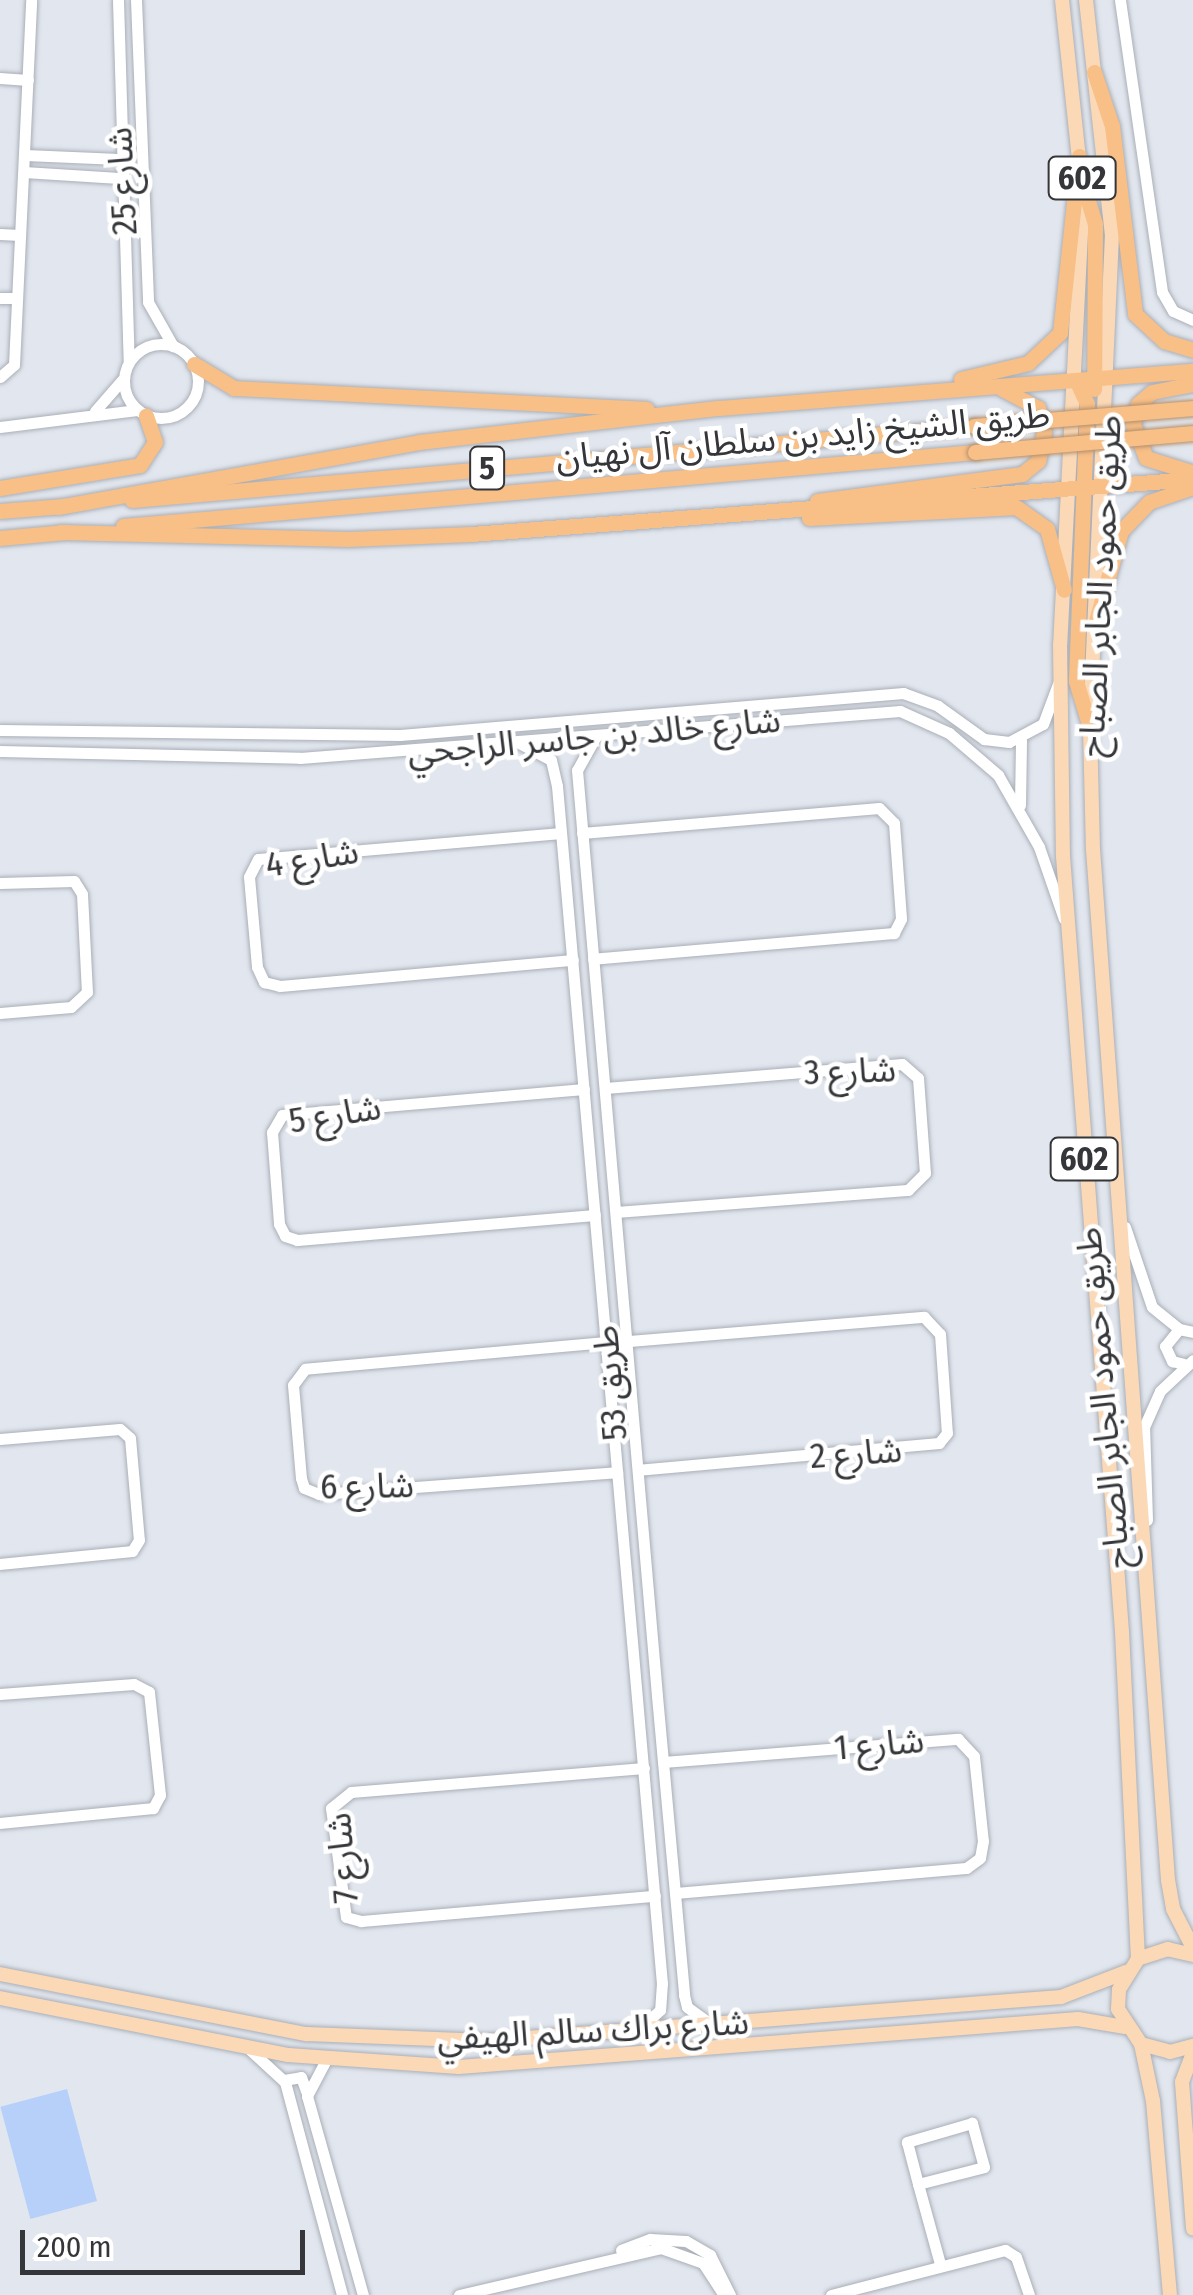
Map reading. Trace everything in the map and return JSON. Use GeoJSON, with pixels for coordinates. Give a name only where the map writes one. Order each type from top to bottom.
{"type":"FeatureCollection","features":[{"type":"Feature","properties":{"kind":"highway"},"geometry":{"type":"LineString","coordinates":[[1094,72],[1112,126],[1136,314],[1164,341],[1193,350]]}},
{"type":"Feature","properties":{"kind":"highway"},"geometry":{"type":"LineString","coordinates":[[849,397],[1003,373],[1047,348],[1060,333],[1065,306],[1079,156]]}},
{"type":"Feature","properties":{"kind":"highway"},"geometry":{"type":"LineString","coordinates":[[1083,184],[1095,224],[1102,378],[1094,466],[1103,483]]}},
{"type":"Feature","properties":{"kind":"highway"},"geometry":{"type":"LineString","coordinates":[[194,364],[234,388],[695,412]]}},
{"type":"Feature","properties":{"kind":"highway"},"geometry":{"type":"LineString","coordinates":[[58,506],[308,457],[849,397],[1193,371]]}},
{"type":"Feature","properties":{"kind":"highway"},"geometry":{"type":"LineString","coordinates":[[1076,380],[1087,404],[1078,485],[1076,660],[1079,704],[1090,728]]}},
{"type":"Feature","properties":{"kind":"highway"},"geometry":{"type":"LineString","coordinates":[[1193,384],[1152,392],[1138,404],[1133,424],[1146,458],[1193,476]]}},
{"type":"Feature","properties":{"kind":"highway"},"geometry":{"type":"LineString","coordinates":[[770,514],[839,496],[1022,474],[1038,462],[1044,433],[1038,408],[1024,395],[993,386]]}},
{"type":"Feature","properties":{"kind":"highway","name":"طريق الشيخ زايد بن سلطان آل نهيان"},"geometry":{"type":"LineString","coordinates":[[0,512],[1193,408]]}},
{"type":"Feature","properties":{"kind":"highway"},"geometry":{"type":"LineString","coordinates":[[0,488],[140,465],[155,442],[141,413]]}},
{"type":"Feature","properties":{"kind":"highway","name":"طريق الشيخ زايد بن سلطان آل نهيان"},"geometry":{"type":"LineString","coordinates":[[0,538],[1193,433]]}},
{"type":"Feature","properties":{"kind":"highway"},"geometry":{"type":"LineString","coordinates":[[60,532],[348,540],[770,514],[1193,476]]}},
{"type":"Feature","properties":{"kind":"highway"},"geometry":{"type":"LineString","coordinates":[[1096,621],[1120,530],[1149,502],[1193,487]]}},
{"type":"Feature","properties":{"kind":"highway"},"geometry":{"type":"LineString","coordinates":[[770,514],[848,520],[1016,507],[1047,529],[1064,590]]}},
{"type":"Feature","properties":{"kind":"main road","name":"602"},"geometry":{"type":"LineString","coordinates":[[1060,0],[1083,184]]}},
{"type":"Feature","properties":{"kind":"main road","name":"602"},"geometry":{"type":"LineString","coordinates":[[1088,0],[1094,72]]}},
{"type":"Feature","properties":{"kind":"main road","name":"طريق حمود الجابر الصباح"},"geometry":{"type":"LineString","coordinates":[[1094,72],[1112,235],[1110,356],[1102,378]]}},
{"type":"Feature","properties":{"kind":"main road","name":"طريق حمود الجابر الصباح"},"geometry":{"type":"LineString","coordinates":[[1076,380],[1083,184]]}},
{"type":"Feature","properties":{"kind":"main road","name":"طريق حمود الجابر الصباح"},"geometry":{"type":"LineString","coordinates":[[1103,483],[1090,728],[1118,1199],[1168,1880],[1172,1909],[1193,1952]]}},
{"type":"Feature","properties":{"kind":"main road","name":"طريق حمود الجابر الصباح"},"geometry":{"type":"LineString","coordinates":[[1078,485],[1064,590],[1061,676],[1068,928],[1136,1849],[1138,1960]]}},
{"type":"Feature","properties":{"kind":"main road"},"geometry":{"type":"LineString","coordinates":[[1101,1383],[1117,1372],[1134,1385]]}},
{"type":"Feature","properties":{"kind":"main road"},"geometry":{"type":"LineString","coordinates":[[1170,2295],[1154,2101],[1141,2044],[1125,2027],[1118,2009],[1126,1972],[1138,1960],[1168,1949],[1193,1952]]}},
{"type":"Feature","properties":{"kind":"main road","name":"شارع براك سالم الهيفي"},"geometry":{"type":"LineString","coordinates":[[0,1974],[167,2010],[308,2034],[487,2041],[634,2033],[1081,1992],[1126,1972]]}},
{"type":"Feature","properties":{"kind":"main road","name":"شارع براك سالم الهيفي"},"geometry":{"type":"LineString","coordinates":[[0,1998],[245,2046],[327,2058],[458,2067],[1078,2018],[1125,2027]]}},
{"type":"Feature","properties":{"kind":"main road"},"geometry":{"type":"LineString","coordinates":[[124,2023],[131,2014],[129,2002]]}},
{"type":"Feature","properties":{"kind":"main road"},"geometry":{"type":"LineString","coordinates":[[965,2028],[967,2004]]}},
{"type":"Feature","properties":{"kind":"main road"},"geometry":{"type":"LineString","coordinates":[[160,2031],[167,2010]]}},
{"type":"Feature","properties":{"kind":"main road"},"geometry":{"type":"LineString","coordinates":[[454,2040],[463,2054],[458,2067]]}},
{"type":"Feature","properties":{"kind":"main road"},"geometry":{"type":"LineString","coordinates":[[483,2067],[478,2057],[487,2041]]}},
{"type":"Feature","properties":{"kind":"main road"},"geometry":{"type":"LineString","coordinates":[[1141,2044],[1170,2052],[1193,2050],[1182,2082],[1193,2229]]}},
{"type":"Feature","properties":{"kind":"street"},"geometry":{"type":"LineString","coordinates":[[0,377],[14,366],[24,172],[31,0],[18,0]]}},
{"type":"Feature","properties":{"kind":"street","name":"شارع 25"},"geometry":{"type":"LineString","coordinates":[[118,0],[118,159],[129,360]]}},
{"type":"Feature","properties":{"kind":"street","name":"شارع 25"},"geometry":{"type":"LineString","coordinates":[[136,0],[146,289],[152,318],[173,346]]}},
{"type":"Feature","properties":{"kind":"street"},"geometry":{"type":"LineString","coordinates":[[1120,0],[1162,292],[1174,310],[1193,320]]}},
{"type":"Feature","properties":{"kind":"street"},"geometry":{"type":"LineString","coordinates":[[0,78],[28,80]]}},
{"type":"Feature","properties":{"kind":"street"},"geometry":{"type":"LineString","coordinates":[[24,155],[118,159]]}},
{"type":"Feature","properties":{"kind":"street"},"geometry":{"type":"LineString","coordinates":[[24,172],[119,178]]}},
{"type":"Feature","properties":{"kind":"street"},"geometry":{"type":"LineString","coordinates":[[0,234],[20,235]]}},
{"type":"Feature","properties":{"kind":"street"},"geometry":{"type":"LineString","coordinates":[[0,298],[16,298]]}},
{"type":"Feature","properties":{"kind":"street"},"geometry":{"type":"LineString","coordinates":[[0,427],[92,414],[172,417],[188,406],[198,383],[194,364],[173,346],[150,345],[129,360],[123,379],[92,414]]}},
{"type":"Feature","properties":{"kind":"street"},"geometry":{"type":"LineString","coordinates":[[123,379],[141,413]]}},
{"type":"Feature","properties":{"kind":"street"},"geometry":{"type":"LineString","coordinates":[[1020,808],[1020,740],[1043,724],[1061,676]]}},
{"type":"Feature","properties":{"kind":"street","name":"شارع خالد بن جاسر الراجحي"},"geometry":{"type":"LineString","coordinates":[[6,730],[297,738],[820,698],[918,695],[984,739],[1020,740]]}},
{"type":"Feature","properties":{"kind":"street"},"geometry":{"type":"LineString","coordinates":[[817,717],[830,706],[820,698]]}},
{"type":"Feature","properties":{"kind":"street","name":"شارع خالد بن جاسر الراجحي"},"geometry":{"type":"LineString","coordinates":[[1,751],[300,758],[900,711],[922,718],[998,775],[1020,808],[1068,928]]}},
{"type":"Feature","properties":{"kind":"street"},"geometry":{"type":"LineString","coordinates":[[1,751],[18,744],[6,730]]}},
{"type":"Feature","properties":{"kind":"street"},"geometry":{"type":"LineString","coordinates":[[72,730],[68,742],[73,750]]}},
{"type":"Feature","properties":{"kind":"street","name":"طريق 53"},"geometry":{"type":"LineString","coordinates":[[596,736],[580,756],[578,784],[612,1136],[682,1984]]}},
{"type":"Feature","properties":{"kind":"street"},"geometry":{"type":"LineString","coordinates":[[297,738],[290,748],[300,758]]}},
{"type":"Feature","properties":{"kind":"street"},"geometry":{"type":"LineString","coordinates":[[519,742],[551,760],[557,786],[570,779],[578,784]]}},
{"type":"Feature","properties":{"kind":"street","name":"طريق 53"},"geometry":{"type":"LineString","coordinates":[[557,786],[662,1983],[660,2010],[634,2033]]}},
{"type":"Feature","properties":{"kind":"street"},"geometry":{"type":"LineString","coordinates":[[582,832],[878,808],[894,824],[901,920],[894,933],[593,959]]}},
{"type":"Feature","properties":{"kind":"street","name":"شارع 4"},"geometry":{"type":"LineString","coordinates":[[561,833],[258,859],[249,877],[255,949],[260,978],[274,986],[573,960]]}},
{"type":"Feature","properties":{"kind":"street"},"geometry":{"type":"LineString","coordinates":[[0,883],[74,881],[82,894],[87,992],[71,1007],[0,1013]]}},
{"type":"Feature","properties":{"kind":"street","name":"شارع 3"},"geometry":{"type":"LineString","coordinates":[[606,1088],[902,1064],[918,1078],[925,1173],[908,1190],[618,1212]]}},
{"type":"Feature","properties":{"kind":"street","name":"شارع 5"},"geometry":{"type":"LineString","coordinates":[[584,1088],[282,1115],[272,1132],[279,1224],[297,1240],[595,1215]]}},
{"type":"Feature","properties":{"kind":"street"},"geometry":{"type":"LineString","coordinates":[[588,1138],[600,1147],[612,1136]]}},
{"type":"Feature","properties":{"kind":"street"},"geometry":{"type":"LineString","coordinates":[[591,1172],[600,1160],[614,1167]]}},
{"type":"Feature","properties":{"kind":"street"},"geometry":{"type":"LineString","coordinates":[[1118,1199],[1144,1290],[1179,1329],[1193,1332]]}},
{"type":"Feature","properties":{"kind":"street","name":"شارع 2"},"geometry":{"type":"LineString","coordinates":[[629,1342],[924,1317],[940,1334],[947,1432],[939,1443],[639,1470]]}},
{"type":"Feature","properties":{"kind":"street"},"geometry":{"type":"LineString","coordinates":[[1179,1329],[1165,1346],[1172,1361],[1188,1362]]}},
{"type":"Feature","properties":{"kind":"street","name":"شارع 6"},"geometry":{"type":"LineString","coordinates":[[606,1342],[304,1369],[293,1385],[300,1478],[304,1488],[319,1494],[617,1472]]}},
{"type":"Feature","properties":{"kind":"street"},"geometry":{"type":"LineString","coordinates":[[1144,1554],[1144,1426],[1160,1391],[1188,1362]]}},
{"type":"Feature","properties":{"kind":"street"},"geometry":{"type":"LineString","coordinates":[[0,1439],[120,1429],[130,1438],[139,1540],[132,1551],[0,1564]]}},
{"type":"Feature","properties":{"kind":"street"},"geometry":{"type":"LineString","coordinates":[[635,1668],[646,1672],[654,1665]]}},
{"type":"Feature","properties":{"kind":"street"},"geometry":{"type":"LineString","coordinates":[[0,1694],[134,1684],[149,1692],[160,1795],[153,1808],[0,1822]]}},
{"type":"Feature","properties":{"kind":"street"},"geometry":{"type":"LineString","coordinates":[[638,1696],[647,1690],[656,1696]]}},
{"type":"Feature","properties":{"kind":"street","name":"شارع 1"},"geometry":{"type":"LineString","coordinates":[[663,1762],[958,1739],[974,1756],[983,1841],[980,1858],[966,1868],[674,1893]]}},
{"type":"Feature","properties":{"kind":"street","name":"شارع 7"},"geometry":{"type":"LineString","coordinates":[[644,1768],[351,1792],[331,1808],[346,1918],[362,1922],[655,1896]]}},
{"type":"Feature","properties":{"kind":"street"},"geometry":{"type":"LineString","coordinates":[[662,1983],[682,1984],[688,2007],[717,2025]]}},
{"type":"Feature","properties":{"kind":"street"},"geometry":{"type":"LineString","coordinates":[[245,2046],[284,2080],[342,2295]]}},
{"type":"Feature","properties":{"kind":"street"},"geometry":{"type":"LineString","coordinates":[[307,2096],[327,2058]]}},
{"type":"Feature","properties":{"kind":"street"},"geometry":{"type":"LineString","coordinates":[[284,2080],[301,2076],[362,2294]]}},
{"type":"Feature","properties":{"kind":"street"},"geometry":{"type":"LineString","coordinates":[[918,2184],[984,2167],[972,2124],[907,2142],[918,2184],[940,2264]]}},
{"type":"Feature","properties":{"kind":"street"},"geometry":{"type":"LineString","coordinates":[[830,2295],[1005,2250],[1016,2257],[1028,2295]]}},
{"type":"Feature","properties":{"kind":"street"},"geometry":{"type":"LineString","coordinates":[[459,2295],[608,2257],[682,2251],[708,2268],[727,2295]]}},
{"type":"Feature","properties":{"kind":"shaded area"},"geometry":{"type":"Polygon","coordinates":[[[67,2089],[97,2201],[30,2219],[0,2107],[67,2089]]]}}]}
